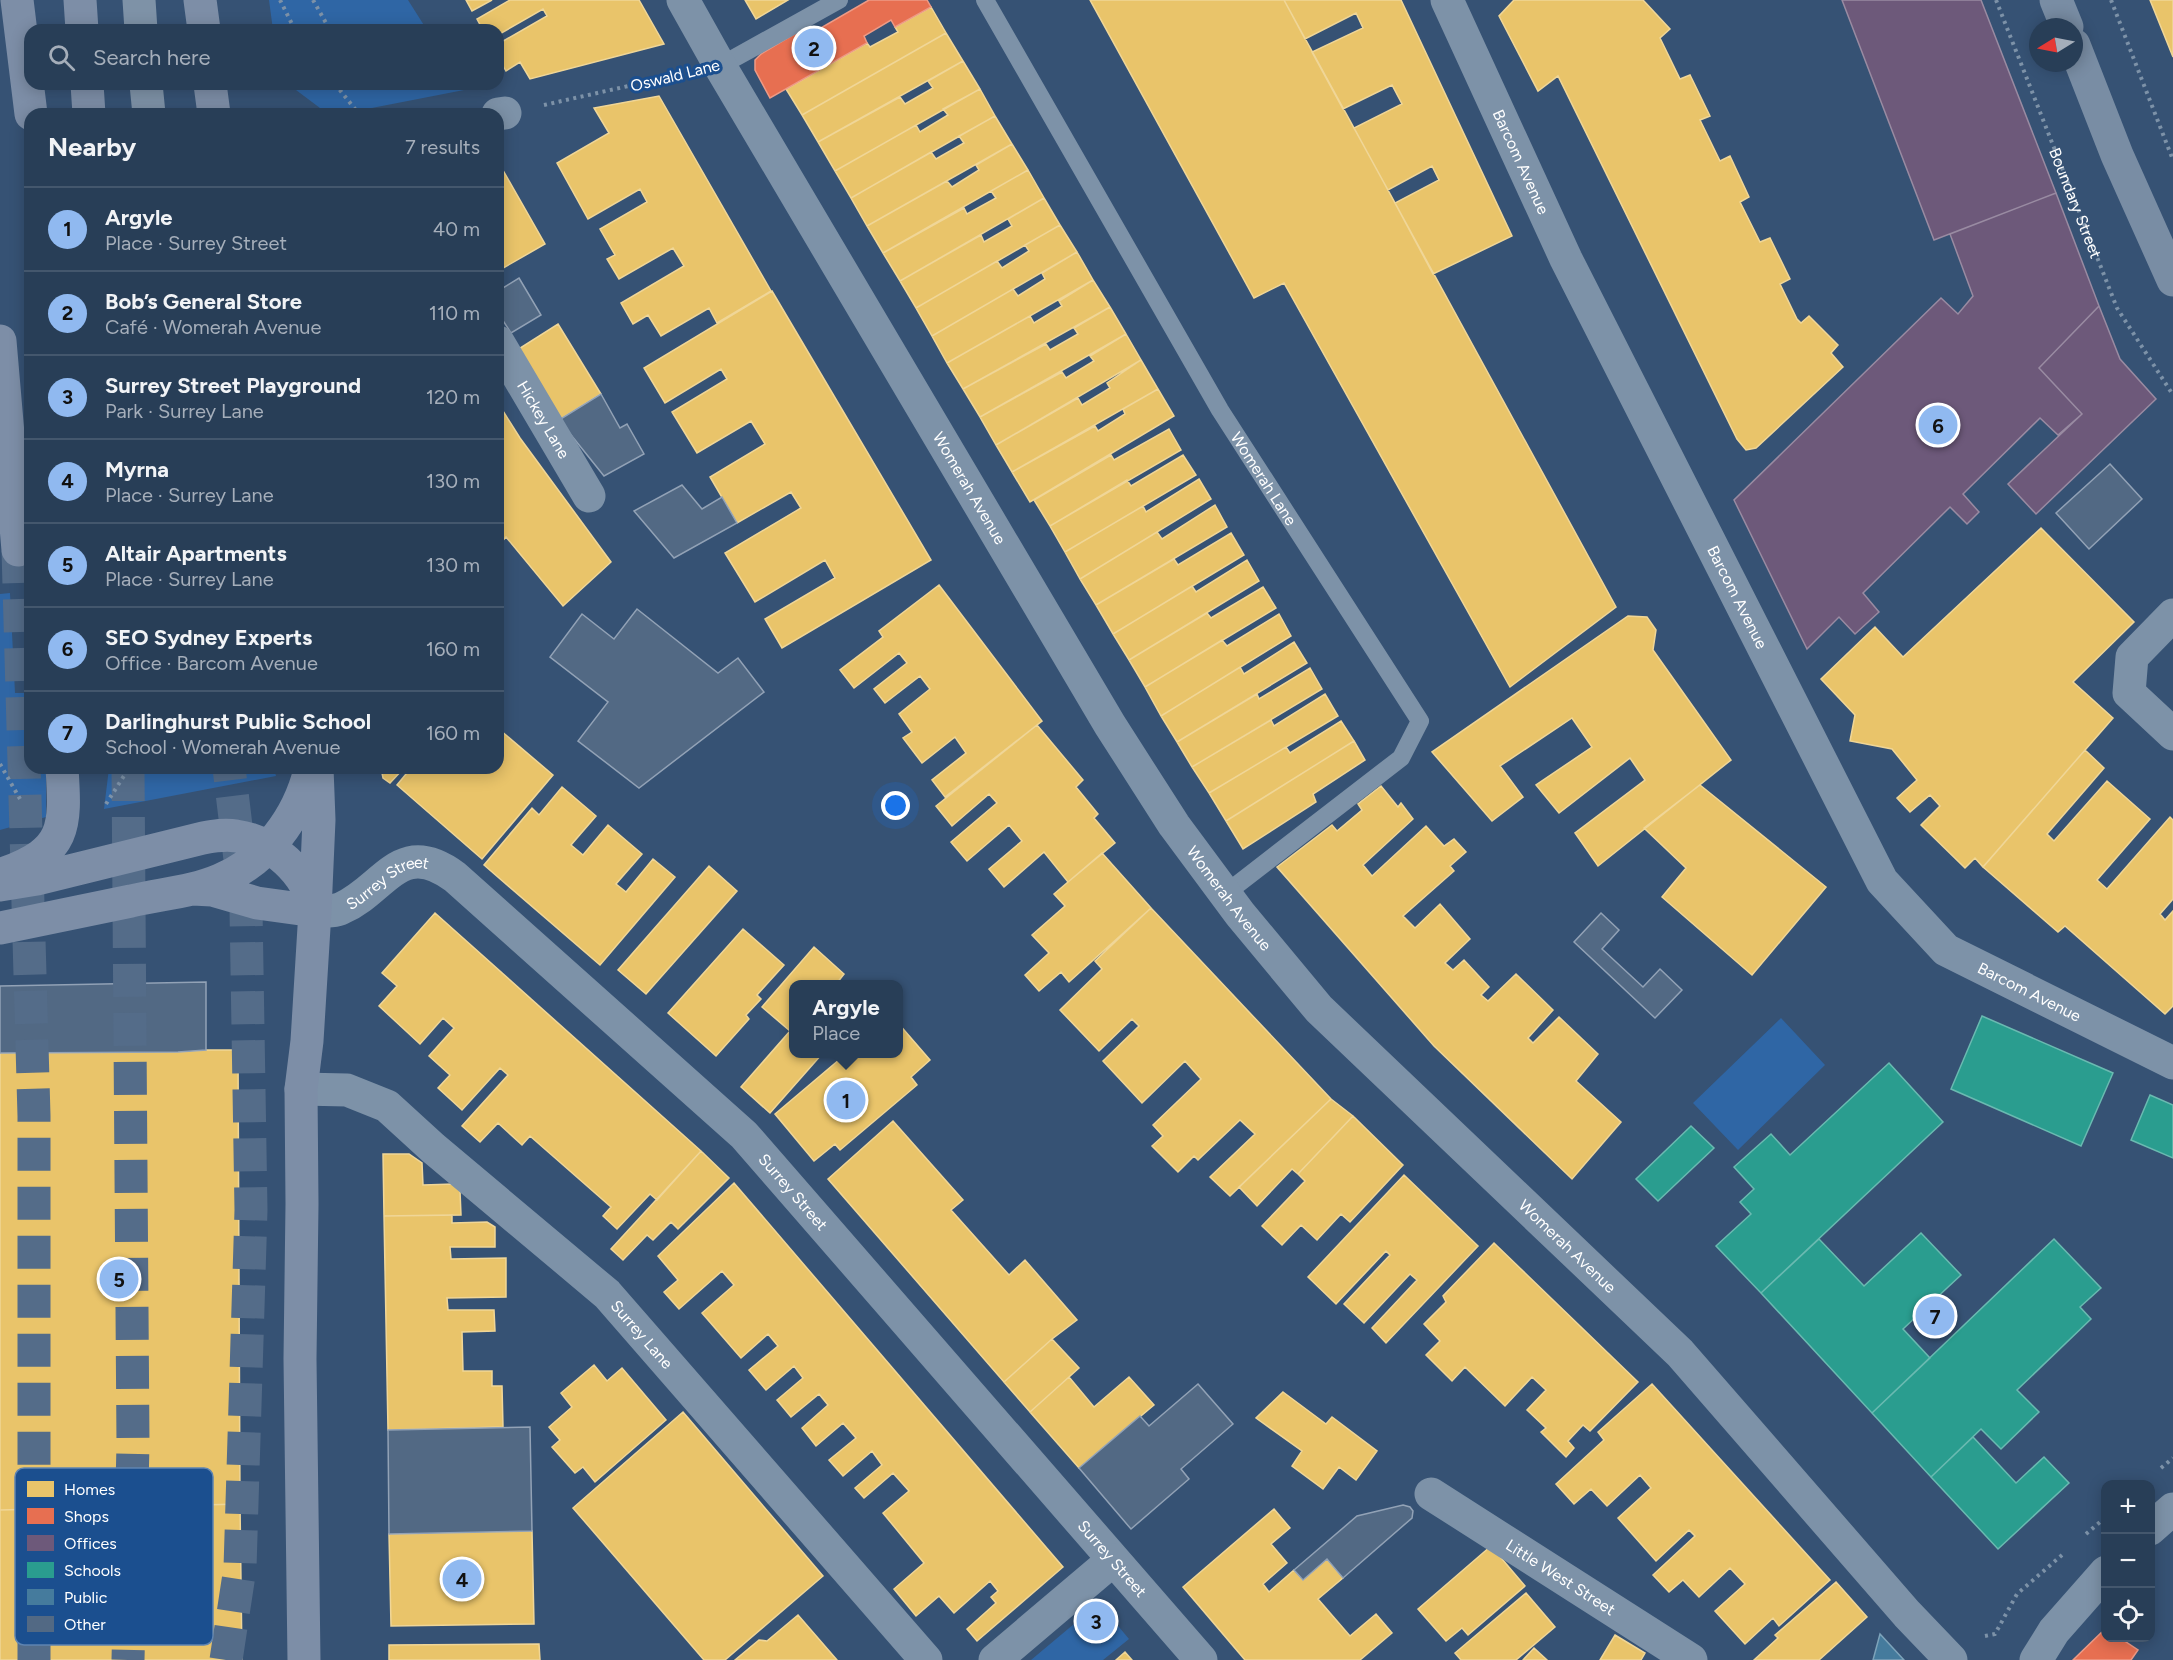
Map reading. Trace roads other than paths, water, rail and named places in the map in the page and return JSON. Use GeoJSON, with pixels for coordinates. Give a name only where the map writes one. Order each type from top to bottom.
{"type":"FeatureCollection","features":[{"type":"Feature","properties":{"kind":"highway"},"geometry":{"type":"LineString","coordinates":[[139,0],[141,24]]}},
{"type":"Feature","properties":{"kind":"highway"},"geometry":{"type":"LineString","coordinates":[[147,90],[148,108]]}},
{"type":"Feature","properties":{"kind":"main road"},"geometry":{"type":"LineString","coordinates":[[17,0],[24,57]]}},
{"type":"Feature","properties":{"kind":"main road"},"geometry":{"type":"LineString","coordinates":[[80,0],[82,24]]}},
{"type":"Feature","properties":{"kind":"main road"},"geometry":{"type":"LineString","coordinates":[[200,0],[203,24]]}},
{"type":"Feature","properties":{"kind":"main road"},"geometry":{"type":"LineString","coordinates":[[2056,0],[2063,18]]}},
{"type":"Feature","properties":{"kind":"main road"},"geometry":{"type":"LineString","coordinates":[[2083,68],[2117,155],[2173,280]]}},
{"type":"Feature","properties":{"kind":"main road"},"geometry":{"type":"LineString","coordinates":[[28,90],[30,108]]}},
{"type":"Feature","properties":{"kind":"main road"},"geometry":{"type":"LineString","coordinates":[[87,90],[89,108]]}},
{"type":"Feature","properties":{"kind":"main road"},"geometry":{"type":"LineString","coordinates":[[211,90],[213,108]]}},
{"type":"Feature","properties":{"kind":"main road"},"geometry":{"type":"LineString","coordinates":[[0,341],[18,550]]}},
{"type":"Feature","properties":{"kind":"main road"},"geometry":{"type":"LineString","coordinates":[[0,874],[36,859],[46,852],[58,836],[65,812],[62,774]]}},
{"type":"Feature","properties":{"kind":"main road"},"geometry":{"type":"LineString","coordinates":[[0,928],[188,890],[220,880],[236,872],[267,847],[288,824],[298,805],[308,774]]}},
{"type":"Feature","properties":{"kind":"main road"},"geometry":{"type":"LineString","coordinates":[[303,1660],[300,1371],[301,1089],[307,1041],[315,911],[317,774]]}},
{"type":"Feature","properties":{"kind":"main road"},"geometry":{"type":"LineString","coordinates":[[0,885],[37,879],[214,836],[235,836],[267,847],[287,862],[309,890],[315,911]]}},
{"type":"Feature","properties":{"kind":"main road"},"geometry":{"type":"LineString","coordinates":[[188,890],[212,890],[257,903],[315,911]]}},
{"type":"Feature","properties":{"kind":"street","name":"Womerah Avenue"},"geometry":{"type":"LineString","coordinates":[[683,0],[1110,724],[1174,825],[1225,894],[1320,1009],[1680,1353],[1907,1614],[1952,1660]]}},
{"type":"Feature","properties":{"kind":"street","name":"Barcom Avenue"},"geometry":{"type":"LineString","coordinates":[[1448,0],[1566,259],[1882,881],[1946,950],[2173,1063]]}},
{"type":"Feature","properties":{"kind":"street","name":"Hickey Lane"},"geometry":{"type":"LineString","coordinates":[[504,352],[589,496]]}},
{"type":"Feature","properties":{"kind":"street"},"geometry":{"type":"LineString","coordinates":[[2173,615],[2132,657],[2129,693],[2173,734]]}},
{"type":"Feature","properties":{"kind":"street","name":"Surrey Street"},"geometry":{"type":"LineString","coordinates":[[315,911],[342,908],[389,872],[411,862],[436,865],[455,877],[744,1135],[1201,1660]]}},
{"type":"Feature","properties":{"kind":"street","name":"Surrey Lane"},"geometry":{"type":"LineString","coordinates":[[301,1089],[347,1090],[387,1106],[433,1148],[607,1294],[926,1660]]}},
{"type":"Feature","properties":{"kind":"street","name":"Little West Street"},"geometry":{"type":"LineString","coordinates":[[1431,1494],[1691,1660]]}},
{"type":"Feature","properties":{"kind":"street"},"geometry":{"type":"LineString","coordinates":[[2155,1525],[2173,1509]]}},
{"type":"Feature","properties":{"kind":"street"},"geometry":{"type":"LineString","coordinates":[[995,1660],[1113,1560]]}},
{"type":"Feature","properties":{"kind":"street"},"geometry":{"type":"LineString","coordinates":[[2036,1660],[2054,1631],[2101,1578]]}},
{"type":"Feature","properties":{"kind":"lane","name":"Oswald Lane"},"geometry":{"type":"LineString","coordinates":[[720,66],[839,0]]}},
{"type":"Feature","properties":{"kind":"lane","name":"Womerah Lane"},"geometry":{"type":"LineString","coordinates":[[985,0],[1220,410],[1420,721],[1401,758],[1225,894]]}},
{"type":"Feature","properties":{"kind":"tunnel"},"geometry":{"type":"LineString","coordinates":[[18,550],[24,762]]}},
{"type":"Feature","properties":{"kind":"tunnel"},"geometry":{"type":"LineString","coordinates":[[24,774],[34,1116],[34,1468]]}},
{"type":"Feature","properties":{"kind":"tunnel"},"geometry":{"type":"LineString","coordinates":[[128,774],[132,1468]]}},
{"type":"Feature","properties":{"kind":"tunnel"},"geometry":{"type":"LineString","coordinates":[[226,1660],[240,1568],[251,1210],[246,909],[230,774]]}},
{"type":"Feature","properties":{"kind":"tunnel"},"geometry":{"type":"LineString","coordinates":[[34,1645],[34,1660]]}},
{"type":"Feature","properties":{"kind":"tunnel"},"geometry":{"type":"LineString","coordinates":[[128,1645],[128,1660]]}},
{"type":"Feature","properties":{"kind":"place","name":"Bob’s General Store"},"geometry":{"type":"Point","coordinates":[814,48]}},
{"type":"Feature","properties":{"kind":"place","name":"SEO Sydney Experts"},"geometry":{"type":"Point","coordinates":[1938,425]}},
{"type":"Feature","properties":{"kind":"place","name":"Argyle"},"geometry":{"type":"Point","coordinates":[846,1100]}},
{"type":"Feature","properties":{"kind":"place","name":"Altair Apartments"},"geometry":{"type":"Point","coordinates":[119,1279]}},
{"type":"Feature","properties":{"kind":"place","name":"Darlinghurst Public School"},"geometry":{"type":"Point","coordinates":[1935,1316]}},
{"type":"Feature","properties":{"kind":"place","name":"Myrna"},"geometry":{"type":"Point","coordinates":[462,1579]}},
{"type":"Feature","properties":{"kind":"place","name":"Surrey Street Playground"},"geometry":{"type":"Point","coordinates":[1096,1621]}}]}
